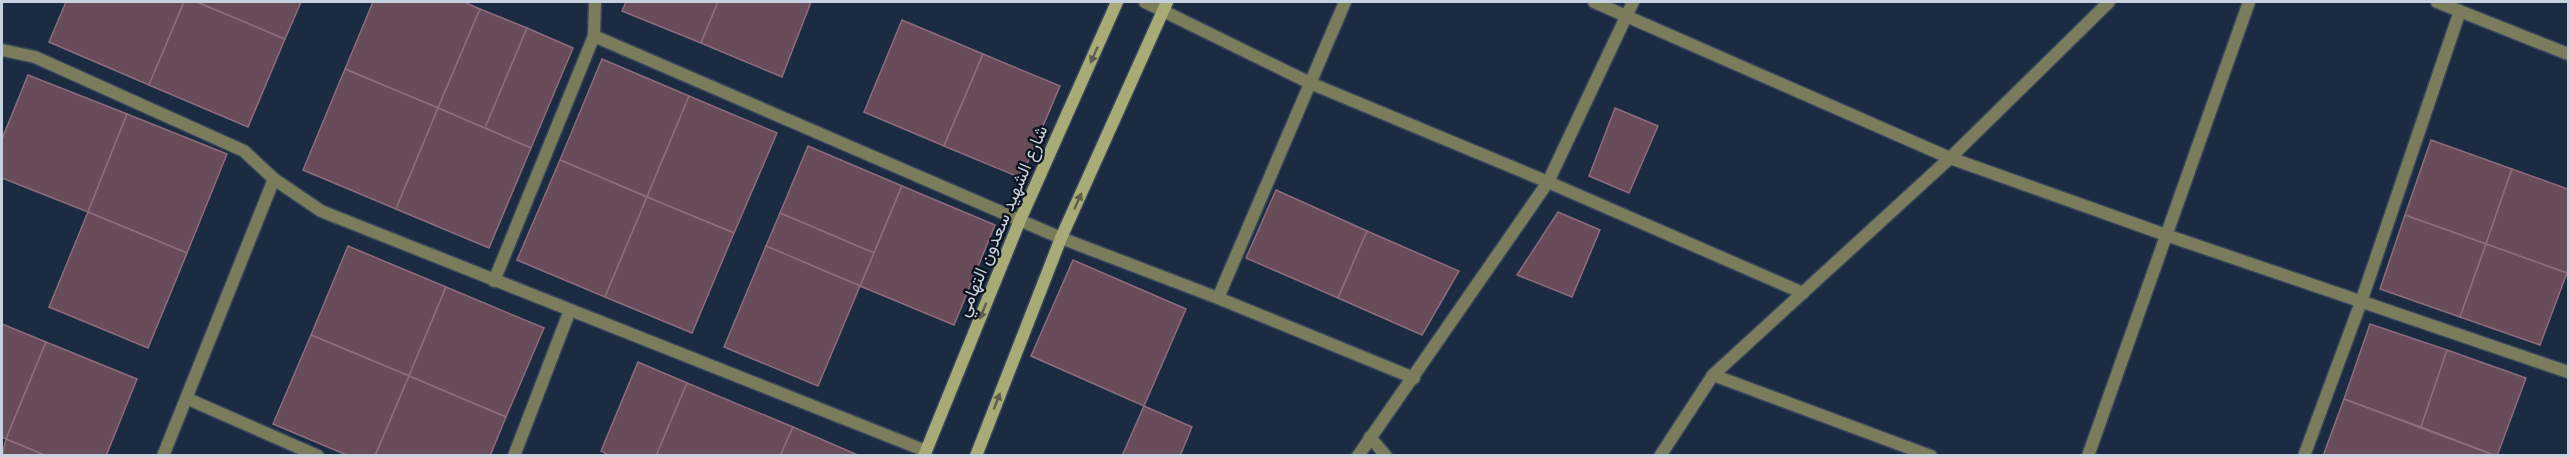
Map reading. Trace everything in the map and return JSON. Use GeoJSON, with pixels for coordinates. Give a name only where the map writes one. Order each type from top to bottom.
{"type":"FeatureCollection","features":[{"type":"Feature","properties":{"kind":"street"},"geometry":{"type":"LineString","coordinates":[[494,281],[594,36],[595,2]]}},
{"type":"Feature","properties":{"kind":"street","name":"شارع الشهيد سعدون التهامي"},"geometry":{"type":"LineString","coordinates":[[925,453],[1020,220],[1117,2]]}},
{"type":"Feature","properties":{"kind":"street"},"geometry":{"type":"LineString","coordinates":[[1145,2],[1165,6],[1310,83],[1548,182],[1803,293]]}},
{"type":"Feature","properties":{"kind":"street"},"geometry":{"type":"LineString","coordinates":[[1218,298],[1345,2]]}},
{"type":"Feature","properties":{"kind":"street"},"geometry":{"type":"LineString","coordinates":[[1594,2],[1950,158],[2166,235],[2568,372]]}},
{"type":"Feature","properties":{"kind":"street"},"geometry":{"type":"LineString","coordinates":[[1358,456],[1548,182],[1633,2]]}},
{"type":"Feature","properties":{"kind":"street"},"geometry":{"type":"LineString","coordinates":[[1660,456],[1713,375],[1950,158],[2109,2]]}},
{"type":"Feature","properties":{"kind":"street"},"geometry":{"type":"LineString","coordinates":[[2088,456],[2249,2]]}},
{"type":"Feature","properties":{"kind":"street"},"geometry":{"type":"LineString","coordinates":[[2437,2],[2568,54]]}},
{"type":"Feature","properties":{"kind":"street"},"geometry":{"type":"LineString","coordinates":[[976,456],[1061,238],[1165,6]]}},
{"type":"Feature","properties":{"kind":"street"},"geometry":{"type":"LineString","coordinates":[[2304,456],[2361,302],[2460,11]]}},
{"type":"Feature","properties":{"kind":"street"},"geometry":{"type":"LineString","coordinates":[[594,36],[1061,238],[1218,298],[1414,378]]}},
{"type":"Feature","properties":{"kind":"street"},"geometry":{"type":"LineString","coordinates":[[2,50],[35,57],[244,151],[274,179],[321,211],[925,453]]}},
{"type":"Feature","properties":{"kind":"street"},"geometry":{"type":"LineString","coordinates":[[163,456],[188,399],[274,179]]}},
{"type":"Feature","properties":{"kind":"street"},"geometry":{"type":"LineString","coordinates":[[514,456],[570,310]]}},
{"type":"Feature","properties":{"kind":"street"},"geometry":{"type":"LineString","coordinates":[[1713,375],[1931,456]]}},
{"type":"Feature","properties":{"kind":"street"},"geometry":{"type":"LineString","coordinates":[[188,399],[318,456]]}},
{"type":"Feature","properties":{"kind":"street"},"geometry":{"type":"LineString","coordinates":[[1370,437],[1386,456]]}},
{"type":"Feature","properties":{"kind":"building"},"geometry":{"type":"Polygon","coordinates":[[[66,2],[184,2],[149,85],[49,42],[66,2]]]}},
{"type":"Feature","properties":{"kind":"building"},"geometry":{"type":"Polygon","coordinates":[[[184,2],[197,2],[285,39],[248,127],[149,85],[184,2]]]}},
{"type":"Feature","properties":{"kind":"building"},"geometry":{"type":"Polygon","coordinates":[[[197,2],[301,2],[285,39],[197,2]]]}},
{"type":"Feature","properties":{"kind":"building"},"geometry":{"type":"Polygon","coordinates":[[[373,2],[464,2],[480,9],[438,108],[345,69],[373,2]]]}},
{"type":"Feature","properties":{"kind":"building"},"geometry":{"type":"Polygon","coordinates":[[[626,2],[718,2],[701,43],[622,11],[626,2]]]}},
{"type":"Feature","properties":{"kind":"building"},"geometry":{"type":"Polygon","coordinates":[[[718,2],[811,2],[782,77],[701,43],[718,2]]]}},
{"type":"Feature","properties":{"kind":"building"},"geometry":{"type":"Polygon","coordinates":[[[480,9],[527,28],[485,128],[438,108],[480,9]]]}},
{"type":"Feature","properties":{"kind":"building"},"geometry":{"type":"Polygon","coordinates":[[[902,20],[983,54],[944,146],[864,112],[902,20]]]}},
{"type":"Feature","properties":{"kind":"building"},"geometry":{"type":"Polygon","coordinates":[[[527,28],[573,48],[531,148],[485,128],[527,28]]]}},
{"type":"Feature","properties":{"kind":"building"},"geometry":{"type":"Polygon","coordinates":[[[983,54],[1060,86],[1021,178],[944,146],[983,54]]]}},
{"type":"Feature","properties":{"kind":"building"},"geometry":{"type":"Polygon","coordinates":[[[602,59],[689,96],[647,197],[560,160],[602,59]]]}},
{"type":"Feature","properties":{"kind":"building"},"geometry":{"type":"Polygon","coordinates":[[[345,69],[438,108],[396,209],[303,170],[345,69]]]}},
{"type":"Feature","properties":{"kind":"building"},"geometry":{"type":"Polygon","coordinates":[[[28,75],[127,114],[88,212],[2,178],[2,139],[28,75]]]}},
{"type":"Feature","properties":{"kind":"building"},"geometry":{"type":"Polygon","coordinates":[[[689,96],[777,133],[734,233],[647,197],[689,96]]]}},
{"type":"Feature","properties":{"kind":"building"},"geometry":{"type":"Polygon","coordinates":[[[438,108],[531,148],[489,248],[396,209],[438,108]]]}},
{"type":"Feature","properties":{"kind":"building"},"geometry":{"type":"Polygon","coordinates":[[[1615,108],[1658,126],[1629,193],[1589,176],[1615,108]]]}},
{"type":"Feature","properties":{"kind":"building"},"geometry":{"type":"Polygon","coordinates":[[[127,114],[227,154],[187,253],[88,212],[127,114]]]}},
{"type":"Feature","properties":{"kind":"building"},"geometry":{"type":"Polygon","coordinates":[[[2431,140],[2512,169],[2486,244],[2405,215],[2431,140]]]}},
{"type":"Feature","properties":{"kind":"building"},"geometry":{"type":"Polygon","coordinates":[[[808,146],[902,186],[874,253],[780,213],[808,146]]]}},
{"type":"Feature","properties":{"kind":"building"},"geometry":{"type":"Polygon","coordinates":[[[560,160],[647,197],[605,297],[517,260],[560,160]]]}},
{"type":"Feature","properties":{"kind":"building"},"geometry":{"type":"Polygon","coordinates":[[[2512,169],[2568,189],[2567,273],[2486,244],[2512,169]]]}},
{"type":"Feature","properties":{"kind":"building"},"geometry":{"type":"Polygon","coordinates":[[[902,186],[995,225],[954,325],[860,286],[902,186]]]}},
{"type":"Feature","properties":{"kind":"building"},"geometry":{"type":"Polygon","coordinates":[[[1276,190],[1367,231],[1338,298],[1246,258],[1276,190]]]}},
{"type":"Feature","properties":{"kind":"building"},"geometry":{"type":"Polygon","coordinates":[[[647,197],[734,233],[692,333],[605,297],[647,197]]]}},
{"type":"Feature","properties":{"kind":"building"},"geometry":{"type":"Polygon","coordinates":[[[88,212],[187,253],[148,348],[49,307],[88,212]]]}},
{"type":"Feature","properties":{"kind":"building"},"geometry":{"type":"Polygon","coordinates":[[[1558,212],[1600,230],[1572,297],[1517,275],[1558,212]]]}},
{"type":"Feature","properties":{"kind":"building"},"geometry":{"type":"Polygon","coordinates":[[[780,213],[874,253],[860,286],[766,246],[780,213]]]}},
{"type":"Feature","properties":{"kind":"building"},"geometry":{"type":"Polygon","coordinates":[[[2405,215],[2486,244],[2460,317],[2380,289],[2405,215]]]}},
{"type":"Feature","properties":{"kind":"building"},"geometry":{"type":"Polygon","coordinates":[[[1367,231],[1459,271],[1422,335],[1338,298],[1367,231]]]}},
{"type":"Feature","properties":{"kind":"building"},"geometry":{"type":"Polygon","coordinates":[[[2486,244],[2567,273],[2540,345],[2460,317],[2486,244]]]}},
{"type":"Feature","properties":{"kind":"building"},"geometry":{"type":"Polygon","coordinates":[[[348,246],[446,287],[409,376],[311,335],[348,246]]]}},
{"type":"Feature","properties":{"kind":"building"},"geometry":{"type":"Polygon","coordinates":[[[766,246],[860,286],[818,386],[724,347],[766,246]]]}},
{"type":"Feature","properties":{"kind":"building"},"geometry":{"type":"Polygon","coordinates":[[[1073,260],[1186,309],[1144,406],[1031,356],[1073,260]]]}},
{"type":"Feature","properties":{"kind":"building"},"geometry":{"type":"Polygon","coordinates":[[[446,287],[544,328],[506,417],[409,376],[446,287]]]}},
{"type":"Feature","properties":{"kind":"building"},"geometry":{"type":"Polygon","coordinates":[[[2,324],[46,342],[6,439],[2,437],[2,324]]]}},
{"type":"Feature","properties":{"kind":"building"},"geometry":{"type":"Polygon","coordinates":[[[2370,324],[2447,350],[2421,427],[2344,399],[2370,324]]]}},
{"type":"Feature","properties":{"kind":"building"},"geometry":{"type":"Polygon","coordinates":[[[311,335],[409,376],[375,456],[349,456],[273,424],[311,335]]]}},
{"type":"Feature","properties":{"kind":"building"},"geometry":{"type":"Polygon","coordinates":[[[46,342],[137,379],[106,456],[47,456],[6,439],[46,342]]]}},
{"type":"Feature","properties":{"kind":"building"},"geometry":{"type":"Polygon","coordinates":[[[2447,350],[2526,378],[2497,456],[2421,427],[2447,350]]]}},
{"type":"Feature","properties":{"kind":"building"},"geometry":{"type":"Polygon","coordinates":[[[638,362],[687,383],[656,456],[610,456],[601,451],[638,362]]]}},
{"type":"Feature","properties":{"kind":"building"},"geometry":{"type":"Polygon","coordinates":[[[409,376],[506,417],[490,456],[375,456],[409,376]]]}},
{"type":"Feature","properties":{"kind":"building"},"geometry":{"type":"Polygon","coordinates":[[[687,383],[793,427],[780,456],[656,456],[687,383]]]}},
{"type":"Feature","properties":{"kind":"building"},"geometry":{"type":"Polygon","coordinates":[[[2344,399],[2496,456],[2323,456],[2344,399]]]}},
{"type":"Feature","properties":{"kind":"building"},"geometry":{"type":"Polygon","coordinates":[[[1144,406],[1192,427],[1180,456],[1122,456],[1144,406]]]}},
{"type":"Feature","properties":{"kind":"building"},"geometry":{"type":"Polygon","coordinates":[[[793,427],[860,456],[780,456],[793,427]]]}},
{"type":"Feature","properties":{"kind":"building"},"geometry":{"type":"Polygon","coordinates":[[[6,439],[47,456],[2,456],[6,439]]]}}]}
